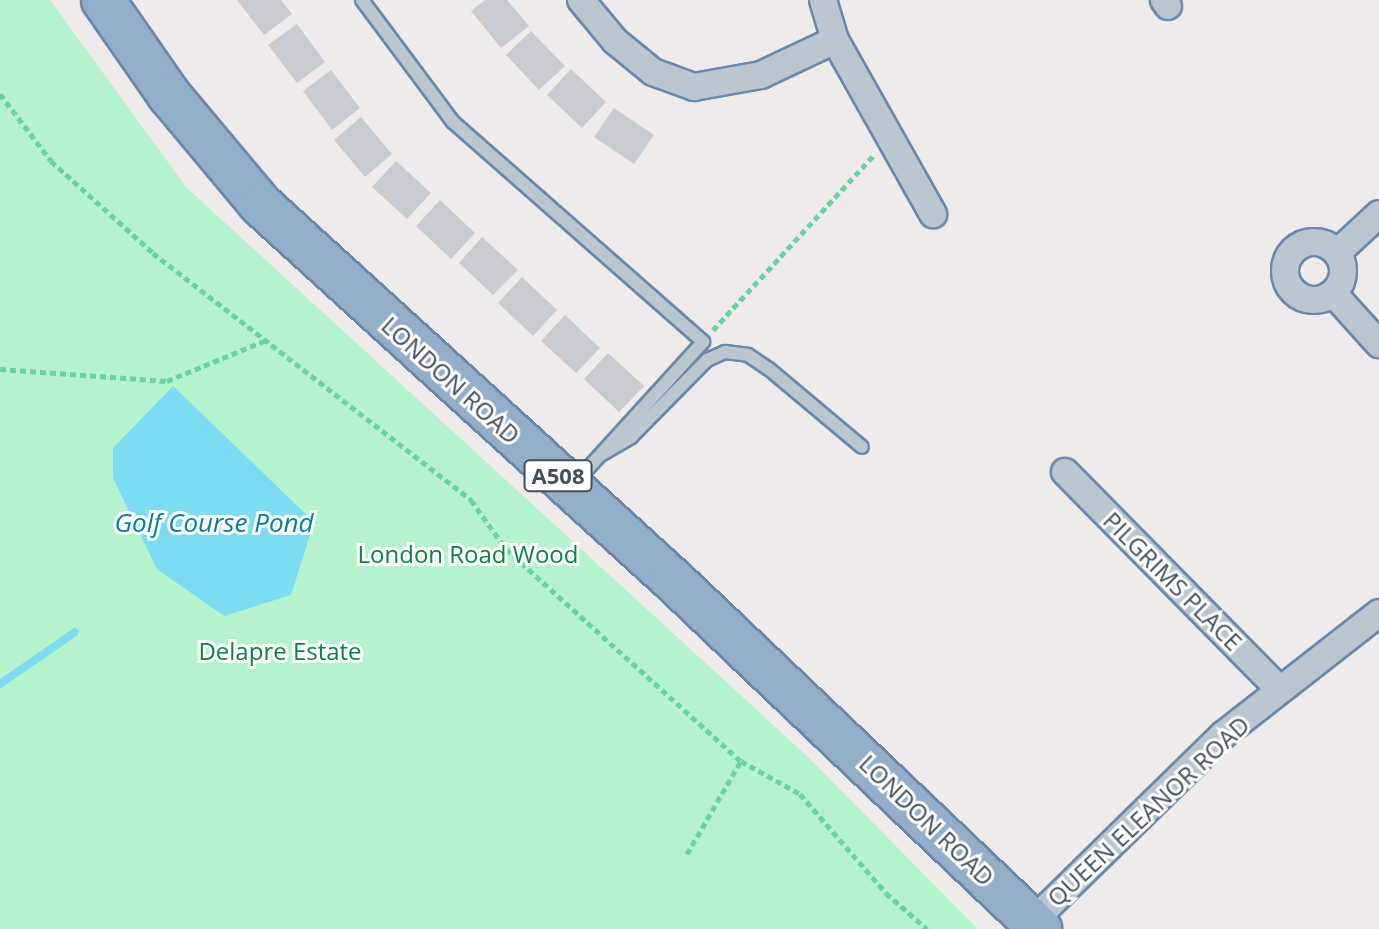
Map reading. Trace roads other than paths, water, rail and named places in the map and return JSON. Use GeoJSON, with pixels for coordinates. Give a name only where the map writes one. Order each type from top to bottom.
{"type":"FeatureCollection","features":[{"type":"Feature","properties":{"kind":"highway","name":"LONDON ROAD"},"geometry":{"type":"LineString","coordinates":[[103,0],[169,95],[260,204],[584,472],[1036,925]]}},
{"type":"Feature","properties":{"kind":"street"},"geometry":{"type":"LineString","coordinates":[[581,0],[615,41],[653,72],[694,87],[761,75],[835,40]]}},
{"type":"Feature","properties":{"kind":"street"},"geometry":{"type":"LineString","coordinates":[[823,0],[835,40],[888,140],[933,214]]}},
{"type":"Feature","properties":{"kind":"street"},"geometry":{"type":"LineString","coordinates":[[1337,253],[1379,214]]}},
{"type":"Feature","properties":{"kind":"street"},"geometry":{"type":"LineString","coordinates":[[1307,243],[1327,245],[1337,253],[1344,269],[1333,293],[1322,300],[1302,298],[1285,273],[1291,254],[1307,243]]}},
{"type":"Feature","properties":{"kind":"street"},"geometry":{"type":"LineString","coordinates":[[1333,293],[1379,344]]}},
{"type":"Feature","properties":{"kind":"street","name":"PILGRIMS PLACE"},"geometry":{"type":"LineString","coordinates":[[1065,472],[1280,690]]}},
{"type":"Feature","properties":{"kind":"street","name":"QUEEN ELEANOR ROAD"},"geometry":{"type":"LineString","coordinates":[[1036,925],[1223,735],[1379,613]]}},
{"type":"Feature","properties":{"kind":"lane"},"geometry":{"type":"LineString","coordinates":[[362,0],[453,122],[703,342],[584,472]]}},
{"type":"Feature","properties":{"kind":"lane"},"geometry":{"type":"LineString","coordinates":[[584,472],[631,437],[707,360],[725,352],[748,355],[769,369],[862,447]]}},
{"type":"Feature","properties":{"kind":"water","name":"Golf Course Pond"},"geometry":{"type":"Polygon","coordinates":[[[173,386],[314,522],[291,595],[224,616],[157,569],[113,478],[113,448],[173,386]]]}},
{"type":"Feature","properties":{"kind":"waterway"},"geometry":{"type":"LineString","coordinates":[[0,684],[75,632]]}},
{"type":"Feature","properties":{"kind":"park label","name":"London Road Wood"},"geometry":{"type":"Point","coordinates":[468,554]}},
{"type":"Feature","properties":{"kind":"park label","name":"Delapre Estate"},"geometry":{"type":"Point","coordinates":[280,651]}}]}
